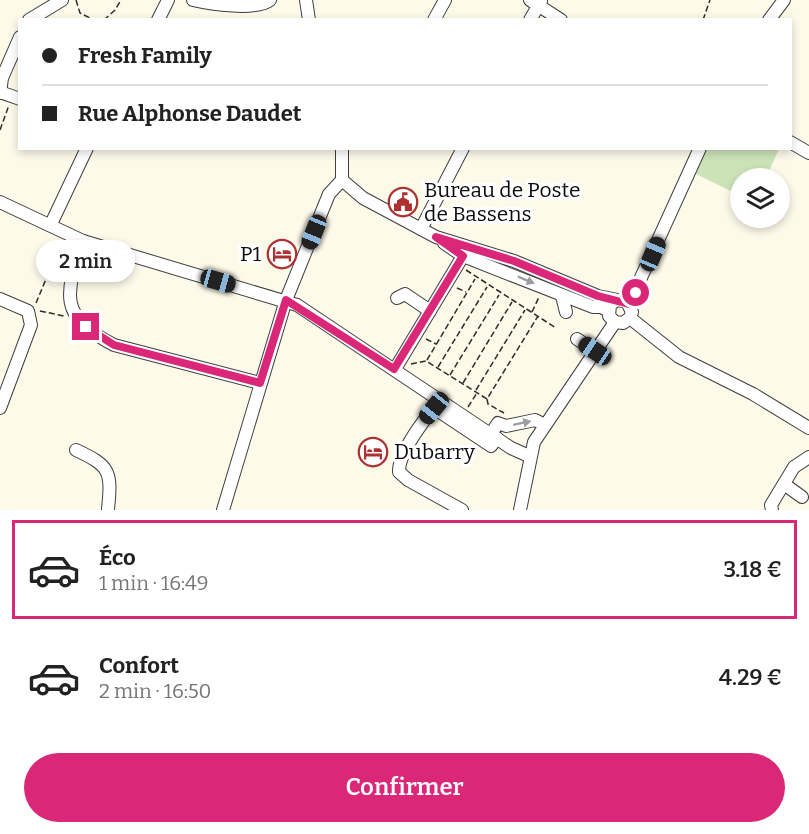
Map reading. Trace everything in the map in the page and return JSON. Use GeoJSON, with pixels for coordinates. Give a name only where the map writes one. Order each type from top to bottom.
{"type":"FeatureCollection","features":[{"type":"Feature","properties":{"kind":"street"},"geometry":{"type":"LineString","coordinates":[[32,18],[62,0]]}},
{"type":"Feature","properties":{"kind":"street"},"geometry":{"type":"LineString","coordinates":[[159,18],[168,0]]}},
{"type":"Feature","properties":{"kind":"street"},"geometry":{"type":"LineString","coordinates":[[193,0],[248,5],[266,3],[270,0]]}},
{"type":"Feature","properties":{"kind":"street"},"geometry":{"type":"LineString","coordinates":[[306,0],[309,18]]}},
{"type":"Feature","properties":{"kind":"street"},"geometry":{"type":"LineString","coordinates":[[435,18],[445,0]]}},
{"type":"Feature","properties":{"kind":"street"},"geometry":{"type":"LineString","coordinates":[[770,18],[784,0]]}},
{"type":"Feature","properties":{"kind":"street"},"geometry":{"type":"LineString","coordinates":[[532,18],[537,2],[558,18]]}},
{"type":"Feature","properties":{"kind":"street"},"geometry":{"type":"LineString","coordinates":[[18,42],[2,78],[0,92],[18,98]]}},
{"type":"Feature","properties":{"kind":"street"},"geometry":{"type":"LineString","coordinates":[[792,143],[809,153]]}},
{"type":"Feature","properties":{"kind":"street"},"geometry":{"type":"LineString","coordinates":[[51,224],[86,150]]}},
{"type":"Feature","properties":{"kind":"street"},"geometry":{"type":"LineString","coordinates":[[223,510],[286,300],[329,194],[342,180],[342,150]]}},
{"type":"Feature","properties":{"kind":"street"},"geometry":{"type":"LineString","coordinates":[[421,229],[462,150]]}},
{"type":"Feature","properties":{"kind":"street"},"geometry":{"type":"LineString","coordinates":[[436,237],[461,258],[562,296],[613,311],[629,304],[699,150]]}},
{"type":"Feature","properties":{"kind":"street"},"geometry":{"type":"LineString","coordinates":[[342,180],[363,198],[436,237],[514,261],[613,311],[623,323],[630,318],[632,312],[629,304]]}},
{"type":"Feature","properties":{"kind":"street"},"geometry":{"type":"LineString","coordinates":[[0,201],[83,241],[286,300],[397,365],[437,404],[491,446],[501,418]]}},
{"type":"Feature","properties":{"kind":"street"},"geometry":{"type":"LineString","coordinates":[[83,241],[73,271],[70,294],[73,313],[97,336],[114,345],[260,383]]}},
{"type":"Feature","properties":{"kind":"street"},"geometry":{"type":"LineString","coordinates":[[397,365],[461,258]]}},
{"type":"Feature","properties":{"kind":"street"},"geometry":{"type":"LineString","coordinates":[[397,298],[405,294],[430,311]]}},
{"type":"Feature","properties":{"kind":"street"},"geometry":{"type":"LineString","coordinates":[[562,296],[566,312]]}},
{"type":"Feature","properties":{"kind":"street"},"geometry":{"type":"LineString","coordinates":[[0,299],[28,311],[31,325],[0,408]]}},
{"type":"Feature","properties":{"kind":"street"},"geometry":{"type":"LineString","coordinates":[[520,510],[529,456],[545,426],[595,351],[613,311]]}},
{"type":"Feature","properties":{"kind":"street"},"geometry":{"type":"LineString","coordinates":[[630,318],[679,357],[753,394],[809,428]]}},
{"type":"Feature","properties":{"kind":"street"},"geometry":{"type":"LineString","coordinates":[[577,339],[595,351]]}},
{"type":"Feature","properties":{"kind":"street"},"geometry":{"type":"LineString","coordinates":[[437,404],[462,415],[529,456]]}},
{"type":"Feature","properties":{"kind":"street"},"geometry":{"type":"LineString","coordinates":[[437,404],[399,463],[399,472],[408,480],[462,510]]}},
{"type":"Feature","properties":{"kind":"street"},"geometry":{"type":"LineString","coordinates":[[501,418],[506,426],[535,420],[545,426]]}},
{"type":"Feature","properties":{"kind":"street"},"geometry":{"type":"LineString","coordinates":[[76,450],[101,462],[107,473],[110,491],[106,510],[116,510]]}},
{"type":"Feature","properties":{"kind":"street"},"geometry":{"type":"LineString","coordinates":[[772,510],[771,505],[794,467],[809,457]]}},
{"type":"Feature","properties":{"kind":"street"},"geometry":{"type":"LineString","coordinates":[[784,484],[802,497]]}},
{"type":"Feature","properties":{"kind":"path"},"geometry":{"type":"LineString","coordinates":[[76,0],[80,13],[90,18]]}},
{"type":"Feature","properties":{"kind":"path"},"geometry":{"type":"LineString","coordinates":[[106,18],[121,0]]}},
{"type":"Feature","properties":{"kind":"path"},"geometry":{"type":"LineString","coordinates":[[704,18],[710,0]]}},
{"type":"Feature","properties":{"kind":"path"},"geometry":{"type":"LineString","coordinates":[[28,311],[35,307],[66,232]]}},
{"type":"Feature","properties":{"kind":"path"},"geometry":{"type":"LineString","coordinates":[[461,258],[469,274],[556,328]]}},
{"type":"Feature","properties":{"kind":"path"},"geometry":{"type":"LineString","coordinates":[[426,361],[476,278]]}},
{"type":"Feature","properties":{"kind":"path"},"geometry":{"type":"LineString","coordinates":[[447,283],[467,293]]}},
{"type":"Feature","properties":{"kind":"path"},"geometry":{"type":"LineString","coordinates":[[438,368],[487,285]]}},
{"type":"Feature","properties":{"kind":"path"},"geometry":{"type":"LineString","coordinates":[[532,313],[544,288]]}},
{"type":"Feature","properties":{"kind":"path"},"geometry":{"type":"LineString","coordinates":[[450,376],[500,293]]}},
{"type":"Feature","properties":{"kind":"path"},"geometry":{"type":"LineString","coordinates":[[463,384],[513,301]]}},
{"type":"Feature","properties":{"kind":"path"},"geometry":{"type":"LineString","coordinates":[[462,415],[525,309]]}},
{"type":"Feature","properties":{"kind":"path"},"geometry":{"type":"LineString","coordinates":[[28,311],[42,311],[60,317],[73,313]]}},
{"type":"Feature","properties":{"kind":"path"},"geometry":{"type":"LineString","coordinates":[[487,399],[538,316]]}},
{"type":"Feature","properties":{"kind":"path"},"geometry":{"type":"LineString","coordinates":[[416,334],[436,344]]}},
{"type":"Feature","properties":{"kind":"path"},"geometry":{"type":"LineString","coordinates":[[397,365],[426,361],[487,399],[488,404],[501,418]]}},
{"type":"Feature","properties":{"kind":"green space"},"geometry":{"type":"Polygon","coordinates":[[[706,150],[779,150],[770,168],[730,168],[730,191],[696,174],[706,150]]]}},
{"type":"Feature","properties":{"kind":"place","name":"Bureau de Poste de Bassens"},"geometry":{"type":"Point","coordinates":[403,202]}},
{"type":"Feature","properties":{"kind":"place","name":"P1"},"geometry":{"type":"Point","coordinates":[282,254]}},
{"type":"Feature","properties":{"kind":"place","name":"Dubarry"},"geometry":{"type":"Point","coordinates":[373,452]}},
{"type":"Feature","properties":{"kind":"route"},"geometry":{"type":"LineString","coordinates":[[86,327],[114,345],[205,366],[260,383],[286,300],[394,369],[463,256],[436,237],[514,261],[615,301],[619,300],[629,304],[636,293]]}}]}
